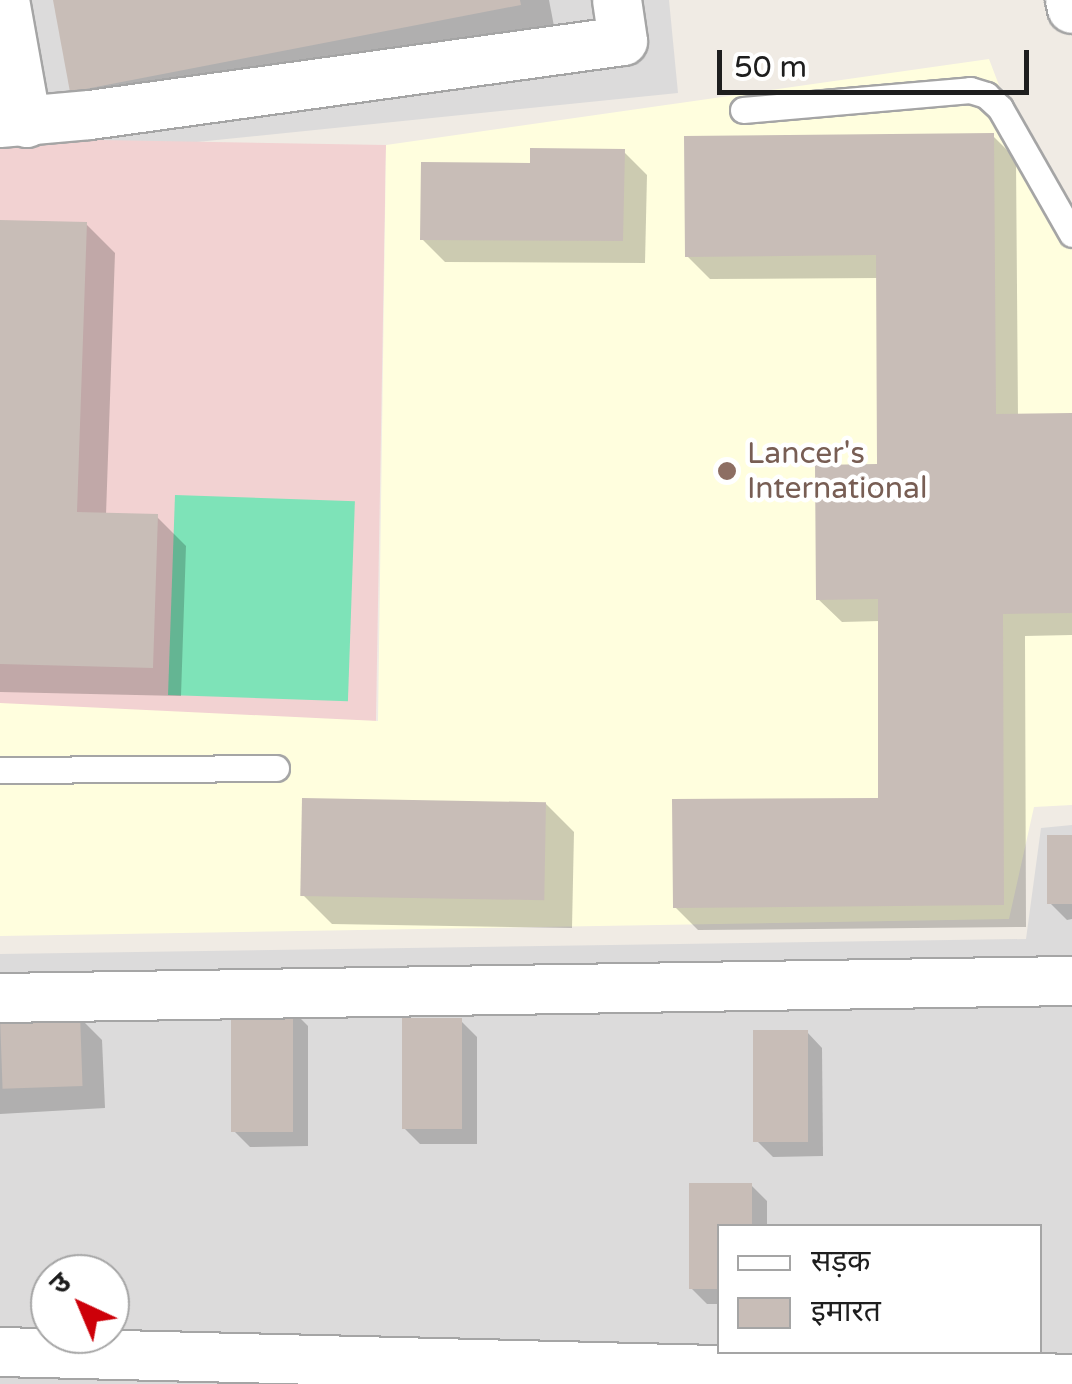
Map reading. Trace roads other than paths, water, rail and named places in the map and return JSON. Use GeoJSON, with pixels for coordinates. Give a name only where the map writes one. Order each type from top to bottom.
{"type":"FeatureCollection","features":[{"type":"Feature","properties":{"kind":"street"},"geometry":{"type":"LineString","coordinates":[[5,0],[14,123],[623,42],[616,0]]}},
{"type":"Feature","properties":{"kind":"street"},"geometry":{"type":"LineString","coordinates":[[1070,0],[1072,9]]}},
{"type":"Feature","properties":{"kind":"street"},"geometry":{"type":"LineString","coordinates":[[0,998],[1072,981]]}},
{"type":"Feature","properties":{"kind":"street"},"geometry":{"type":"LineString","coordinates":[[0,1352],[1072,1379]]}},
{"type":"Feature","properties":{"kind":"lane"},"geometry":{"type":"LineString","coordinates":[[743,110],[970,90],[986,95],[1000,108],[1072,234]]}},
{"type":"Feature","properties":{"kind":"lane"},"geometry":{"type":"LineString","coordinates":[[0,770],[276,768]]}},
{"type":"Feature","properties":{"kind":"place","name":"Lancer's International"},"geometry":{"type":"Point","coordinates":[727,471]}}]}
